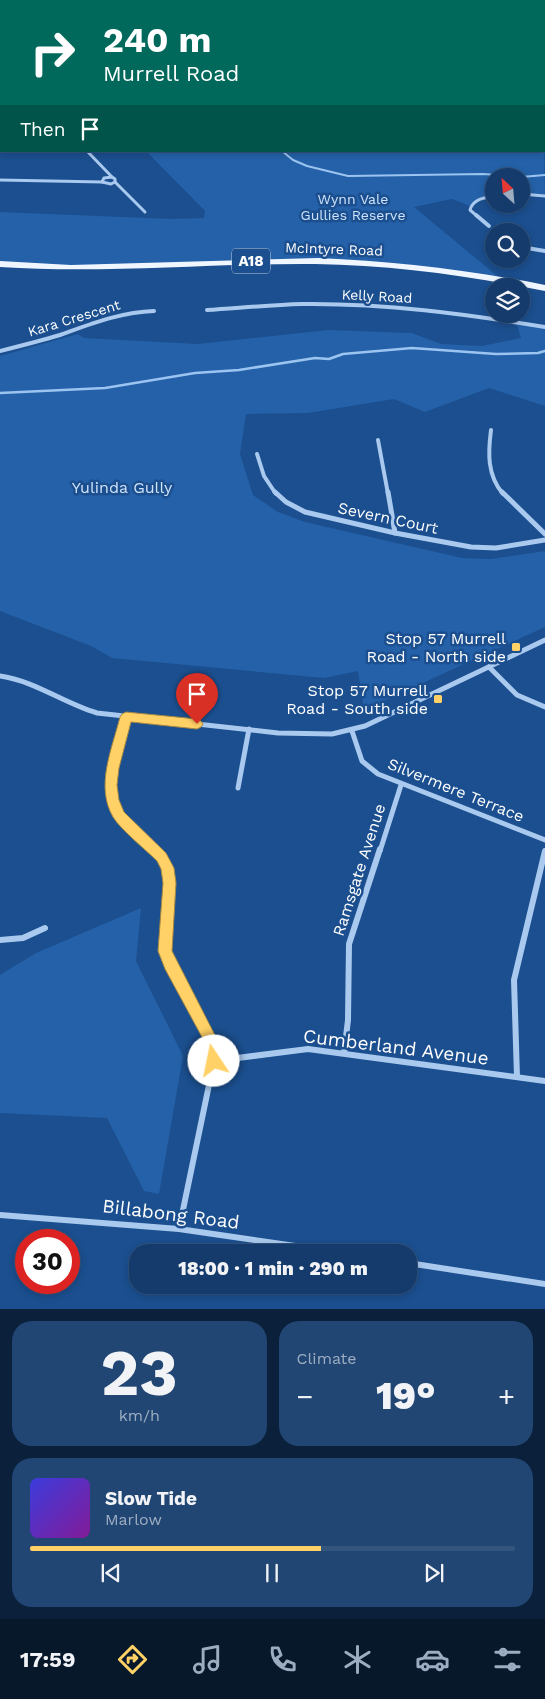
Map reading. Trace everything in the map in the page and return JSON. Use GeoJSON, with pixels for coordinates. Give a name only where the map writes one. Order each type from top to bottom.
{"type":"FeatureCollection","features":[{"type":"Feature","properties":{"kind":"main road","name":"McIntyre Road"},"geometry":{"type":"LineString","coordinates":[[0,264],[89,268],[247,262],[344,262],[449,271],[545,288]]}},
{"type":"Feature","properties":{"kind":"main road","name":"McIntyre Road"},"geometry":{"type":"LineString","coordinates":[[0,272],[103,275],[250,268],[308,268],[424,276],[485,285]]}},
{"type":"Feature","properties":{"kind":"main road"},"geometry":{"type":"LineString","coordinates":[[530,293],[545,296]]}},
{"type":"Feature","properties":{"kind":"street"},"geometry":{"type":"LineString","coordinates":[[88,152],[145,212]]}},
{"type":"Feature","properties":{"kind":"street"},"geometry":{"type":"LineString","coordinates":[[102,182],[104,178],[112,177]]}},
{"type":"Feature","properties":{"kind":"street"},"geometry":{"type":"LineString","coordinates":[[0,180],[102,182],[111,184],[115,182]]}},
{"type":"Feature","properties":{"kind":"street"},"geometry":{"type":"LineString","coordinates":[[530,194],[545,196]]}},
{"type":"Feature","properties":{"kind":"street"},"geometry":{"type":"LineString","coordinates":[[485,199],[473,202],[470,210],[485,223]]}},
{"type":"Feature","properties":{"kind":"street"},"geometry":{"type":"LineString","coordinates":[[530,248],[545,251]]}},
{"type":"Feature","properties":{"kind":"street","name":"Kelly Road"},"geometry":{"type":"LineString","coordinates":[[207,310],[303,304],[388,307],[472,316],[545,328]]}},
{"type":"Feature","properties":{"kind":"street","name":"Kara Crescent"},"geometry":{"type":"LineString","coordinates":[[0,351],[68,332],[107,318],[132,312],[154,312]]}},
{"type":"Feature","properties":{"kind":"street"},"geometry":{"type":"LineString","coordinates":[[491,430],[487,459],[494,482],[503,494],[545,534]]}},
{"type":"Feature","properties":{"kind":"street"},"geometry":{"type":"LineString","coordinates":[[378,440],[395,533]]}},
{"type":"Feature","properties":{"kind":"street","name":"Severn Court"},"geometry":{"type":"LineString","coordinates":[[257,454],[264,476],[278,497],[289,505],[312,514],[395,533],[471,547],[506,547],[545,540]]}},
{"type":"Feature","properties":{"kind":"street"},"geometry":{"type":"LineString","coordinates":[[0,676],[24,680],[68,703],[86,710],[126,717],[316,735],[352,731],[399,711],[545,640]]}},
{"type":"Feature","properties":{"kind":"street"},"geometry":{"type":"LineString","coordinates":[[489,667],[517,694],[545,707]]}},
{"type":"Feature","properties":{"kind":"street"},"geometry":{"type":"LineString","coordinates":[[126,717],[113,768],[111,794],[119,815],[162,857],[168,868],[170,883],[165,951],[170,965],[213,1045],[214,1061],[179,1229]]}},
{"type":"Feature","properties":{"kind":"street"},"geometry":{"type":"LineString","coordinates":[[238,788],[250,729]]}},
{"type":"Feature","properties":{"kind":"street","name":"Silvermere Terrace"},"geometry":{"type":"LineString","coordinates":[[352,731],[366,766],[378,774],[401,785],[545,840]]}},
{"type":"Feature","properties":{"kind":"street","name":"Ramsgate Avenue"},"geometry":{"type":"LineString","coordinates":[[344,1053],[348,1020],[349,944],[401,785]]}},
{"type":"Feature","properties":{"kind":"street"},"geometry":{"type":"LineString","coordinates":[[517,1077],[514,980],[545,851]]}},
{"type":"Feature","properties":{"kind":"street"},"geometry":{"type":"LineString","coordinates":[[0,940],[23,938],[45,928]]}},
{"type":"Feature","properties":{"kind":"street","name":"Cumberland Avenue"},"geometry":{"type":"LineString","coordinates":[[214,1061],[308,1049],[545,1081]]}},
{"type":"Feature","properties":{"kind":"street","name":"Billabong Road"},"geometry":{"type":"LineString","coordinates":[[0,1215],[179,1229],[282,1244]]}},
{"type":"Feature","properties":{"kind":"street"},"geometry":{"type":"LineString","coordinates":[[417,1264],[545,1284]]}},
{"type":"Feature","properties":{"kind":"green space","name":"Wynn Vale Gullies Reserve"},"geometry":{"type":"Polygon","coordinates":[[[147,152],[544,152],[545,196],[530,194],[530,168],[485,168],[485,198],[470,206],[452,199],[414,207],[485,266],[485,268],[488,268],[500,278],[344,262],[137,267],[0,264],[0,212],[171,219],[204,218],[205,211],[147,152]]]}},
{"type":"Feature","properties":{"kind":"green space","name":"Yulinda Gully"},"geometry":{"type":"Polygon","coordinates":[[[516,323],[545,328],[545,406],[489,388],[425,412],[394,399],[308,413],[246,414],[240,454],[253,495],[278,512],[305,522],[462,558],[491,559],[545,551],[545,627],[364,710],[358,671],[324,678],[112,658],[91,646],[0,611],[0,356],[78,334],[84,338],[197,344],[328,330],[412,333],[441,344],[482,346],[521,338],[516,323]]]}},
{"type":"Feature","properties":{"kind":"green space"},"geometry":{"type":"Polygon","coordinates":[[[141,908],[136,961],[183,1056],[159,1194],[144,1191],[107,1118],[0,1113],[0,975],[36,953],[141,908]]]}},
{"type":"Feature","properties":{"kind":"waterway"},"geometry":{"type":"LineString","coordinates":[[283,152],[293,160],[307,166],[348,176],[485,174]]}},
{"type":"Feature","properties":{"kind":"waterway"},"geometry":{"type":"LineString","coordinates":[[530,176],[545,175]]}},
{"type":"Feature","properties":{"kind":"waterway"},"geometry":{"type":"LineString","coordinates":[[0,393],[105,388],[195,373],[239,370],[315,358],[329,359],[343,354],[412,348],[496,354],[538,353],[545,351]]}},
{"type":"Feature","properties":{"kind":"place","name":"Stop 57 Murrell Road - North side"},"geometry":{"type":"Point","coordinates":[516,647]}},
{"type":"Feature","properties":{"kind":"place","name":"Stop 57 Murrell Road - South side"},"geometry":{"type":"Point","coordinates":[438,699]}},
{"type":"Feature","properties":{"kind":"route"},"geometry":{"type":"LineString","coordinates":[[197,724],[126,717],[110,785],[111,794],[119,815],[162,857],[168,868],[170,883],[165,943],[166,958],[209,1036],[213,1045],[214,1061]]}}]}
